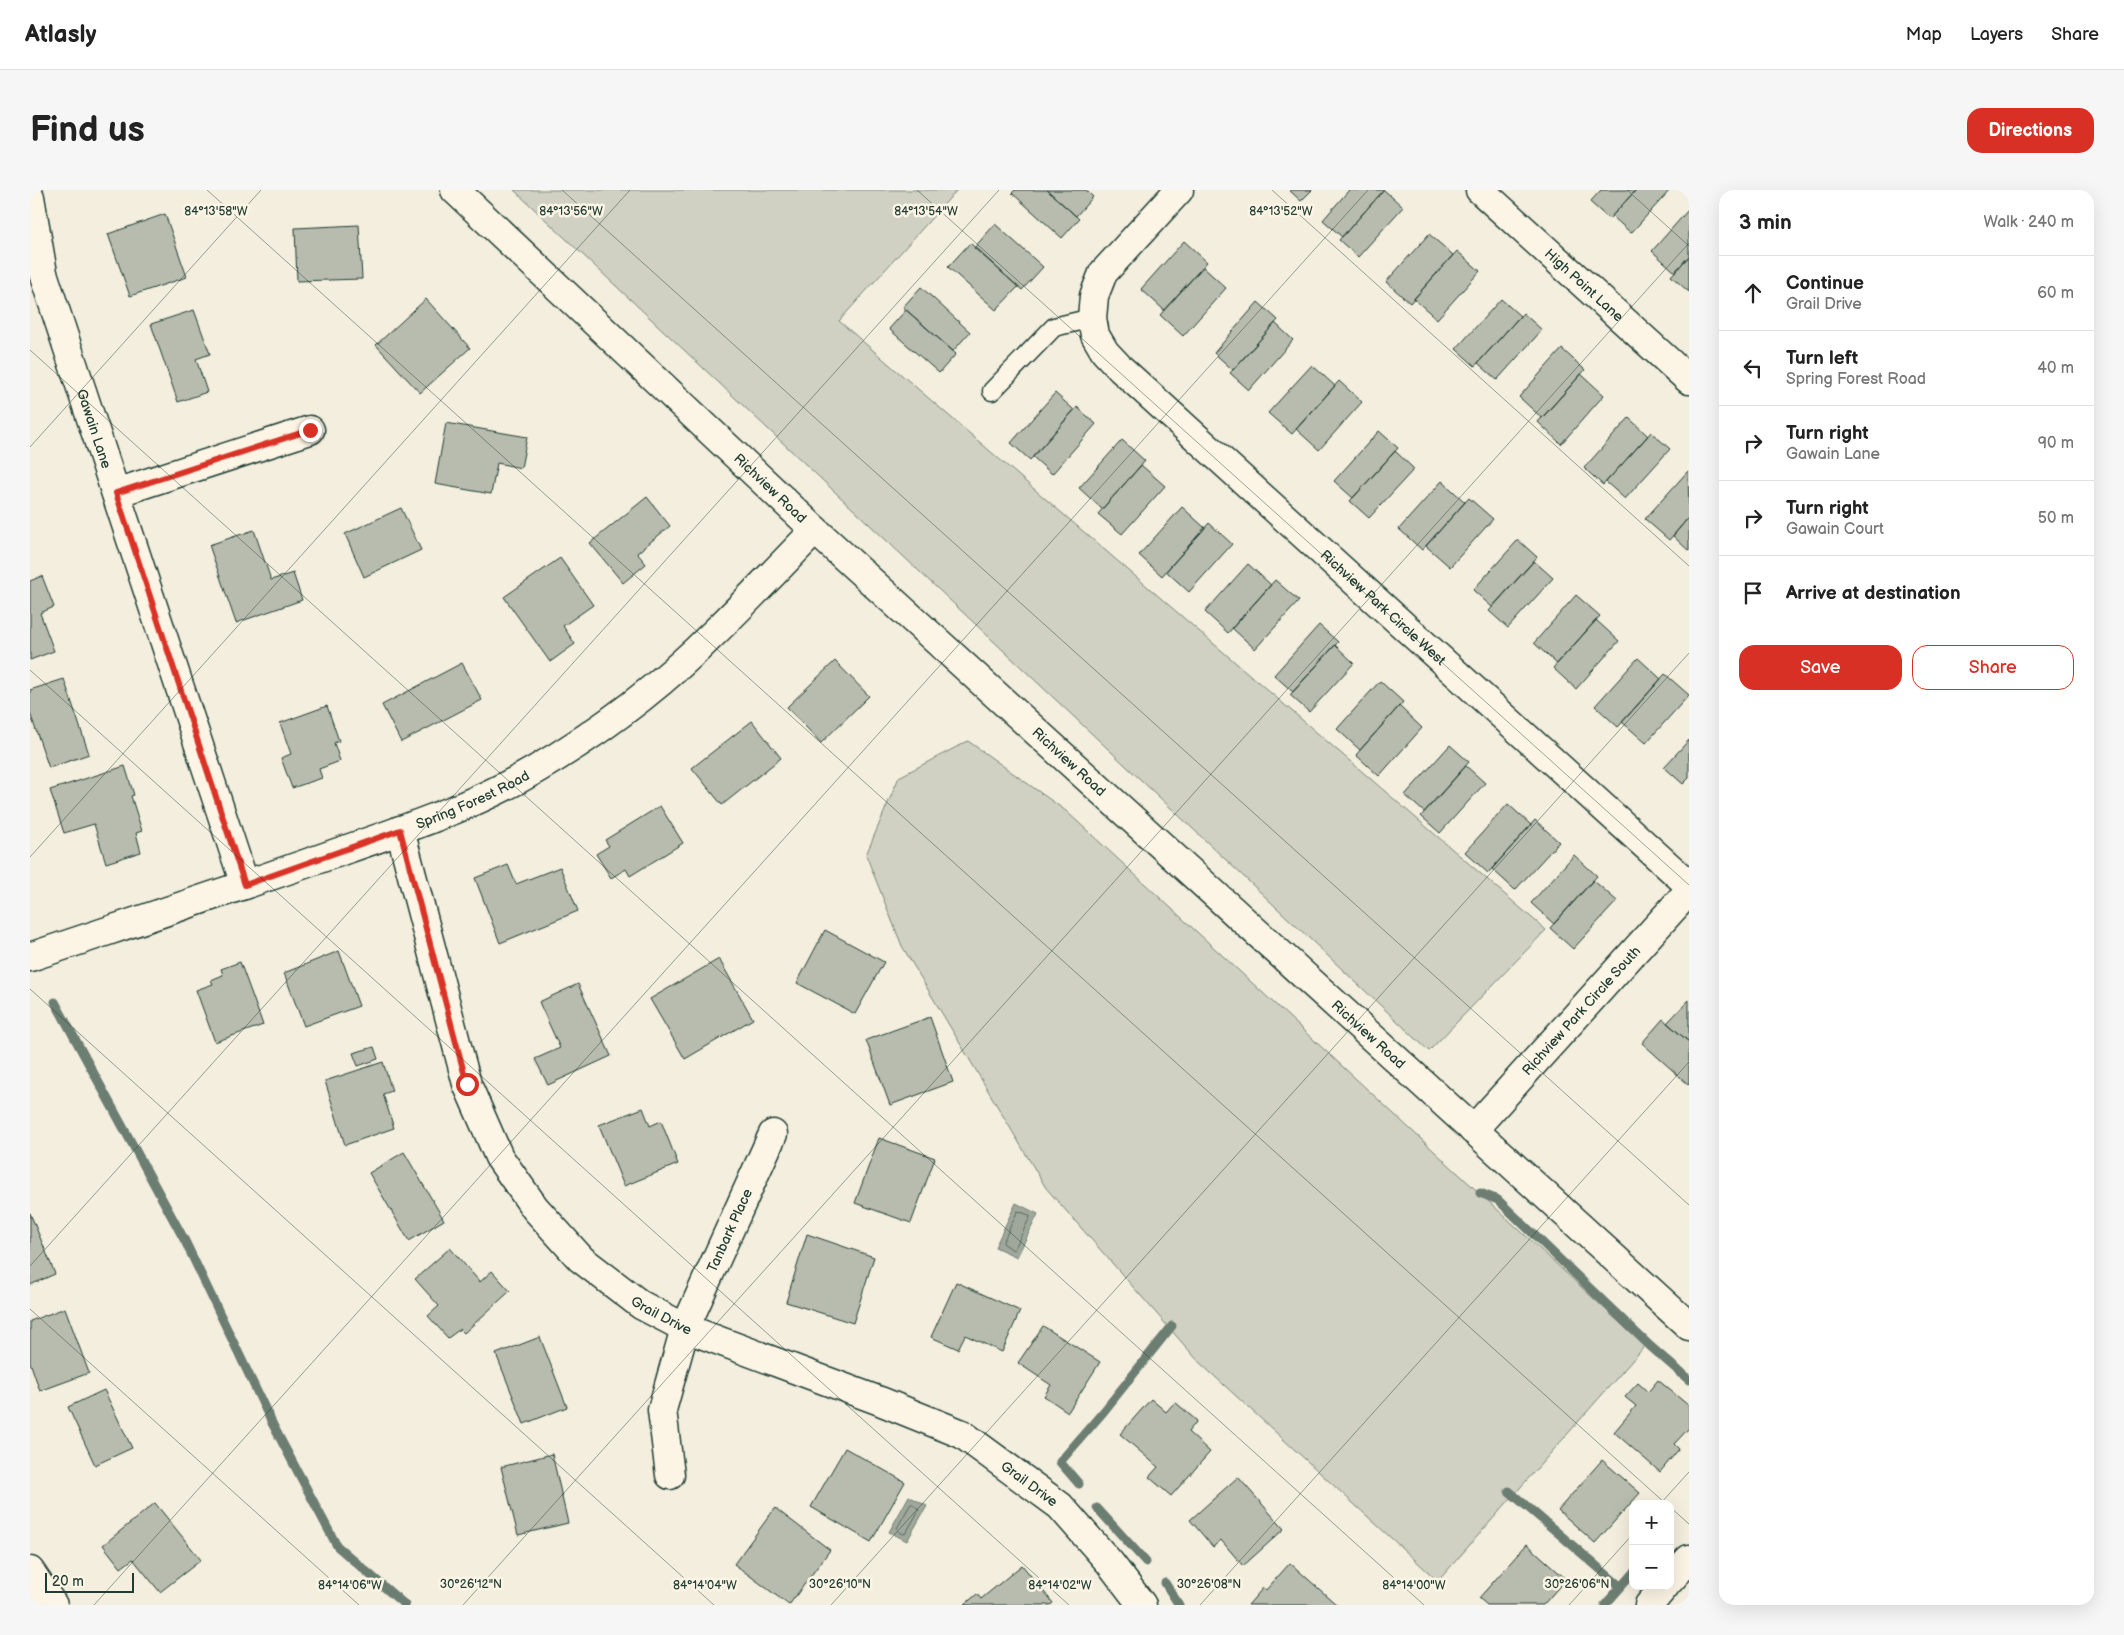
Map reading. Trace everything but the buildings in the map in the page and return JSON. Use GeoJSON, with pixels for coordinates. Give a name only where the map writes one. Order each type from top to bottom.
{"type":"FeatureCollection","features":[{"type":"Feature","properties":{"kind":"street","name":"Richview Road"},"geometry":{"type":"LineString","coordinates":[[455,190],[815,530],[1689,1326]]}},
{"type":"Feature","properties":{"kind":"street"},"geometry":{"type":"LineString","coordinates":[[1092,318],[1094,296],[1103,273],[1179,190]]}},
{"type":"Feature","properties":{"kind":"street","name":"High Point Lane"},"geometry":{"type":"LineString","coordinates":[[1480,190],[1689,380]]}},
{"type":"Feature","properties":{"kind":"street","name":"Gawain Lane"},"geometry":{"type":"LineString","coordinates":[[30,197],[43,273],[245,885]]}},
{"type":"Feature","properties":{"kind":"street","name":"Richview Park Circle West"},"geometry":{"type":"LineString","coordinates":[[1092,318],[1095,335],[1105,352],[1121,369],[1689,885]]}},
{"type":"Feature","properties":{"kind":"street"},"geometry":{"type":"LineString","coordinates":[[116,493],[310,430]]}},
{"type":"Feature","properties":{"kind":"street","name":"Spring Forest Road"},"geometry":{"type":"LineString","coordinates":[[30,957],[245,885],[400,830],[476,801],[535,770],[595,732],[657,685],[715,633],[815,530]]}},
{"type":"Feature","properties":{"kind":"street","name":"Grail Drive"},"geometry":{"type":"LineString","coordinates":[[400,830],[467,1084],[500,1157],[535,1208],[581,1258],[641,1305],[686,1328],[962,1434],[1060,1506],[1110,1563],[1142,1605]]}},
{"type":"Feature","properties":{"kind":"street","name":"Richview Park Circle South"},"geometry":{"type":"LineString","coordinates":[[1473,1130],[1689,891]]}},
{"type":"Feature","properties":{"kind":"street","name":"Tanbark Place"},"geometry":{"type":"LineString","coordinates":[[670,1475],[662,1410],[686,1328],[773,1134]]}},
{"type":"Feature","properties":{"kind":"street"},"geometry":{"type":"LineString","coordinates":[[1674,1576],[1689,1559]]}},
{"type":"Feature","properties":{"kind":"street"},"geometry":{"type":"LineString","coordinates":[[30,1572],[53,1605]]}},
{"type":"Feature","properties":{"kind":"street"},"geometry":{"type":"LineString","coordinates":[[1648,1605],[1661,1590]]}},
{"type":"Feature","properties":{"kind":"lane"},"geometry":{"type":"LineString","coordinates":[[992,391],[1054,327],[1092,318]]}},
{"type":"Feature","properties":{"kind":"shaded area"},"geometry":{"type":"Polygon","coordinates":[[[514,190],[957,190],[839,321],[1546,930],[1429,1051],[514,190]]]}},
{"type":"Feature","properties":{"kind":"shaded area"},"geometry":{"type":"Polygon","coordinates":[[[968,741],[1066,811],[1645,1346],[1438,1581],[1200,1363],[1046,1188],[902,946],[866,855],[899,777],[968,741]]]}},
{"type":"Feature","properties":{"kind":"water"},"geometry":{"type":"Polygon","coordinates":[[[1016,1203],[1038,1214],[1017,1257],[995,1247],[1016,1203]]]}},
{"type":"Feature","properties":{"kind":"water"},"geometry":{"type":"Polygon","coordinates":[[[909,1496],[927,1506],[907,1541],[889,1532],[909,1496]]]}},
{"type":"Feature","properties":{"kind":"waterway"},"geometry":{"type":"LineString","coordinates":[[55,1002],[185,1241],[273,1425],[337,1546],[405,1605]]}},
{"type":"Feature","properties":{"kind":"waterway"},"geometry":{"type":"LineString","coordinates":[[1480,1193],[1498,1200],[1650,1346],[1689,1380]]}},
{"type":"Feature","properties":{"kind":"waterway"},"geometry":{"type":"LineString","coordinates":[[1079,1484],[1060,1462],[1104,1411],[1172,1326]]}},
{"type":"Feature","properties":{"kind":"waterway"},"geometry":{"type":"LineString","coordinates":[[1509,1491],[1621,1587]]}},
{"type":"Feature","properties":{"kind":"waterway"},"geometry":{"type":"LineString","coordinates":[[1097,1508],[1146,1562]]}},
{"type":"Feature","properties":{"kind":"waterway"},"geometry":{"type":"LineString","coordinates":[[1605,1605],[1629,1578]]}},
{"type":"Feature","properties":{"kind":"waterway"},"geometry":{"type":"LineString","coordinates":[[1165,1583],[1179,1605]]}},
{"type":"Feature","properties":{"kind":"route"},"geometry":{"type":"LineString","coordinates":[[310,430],[116,493],[245,885],[400,830],[467,1084]]}}]}
